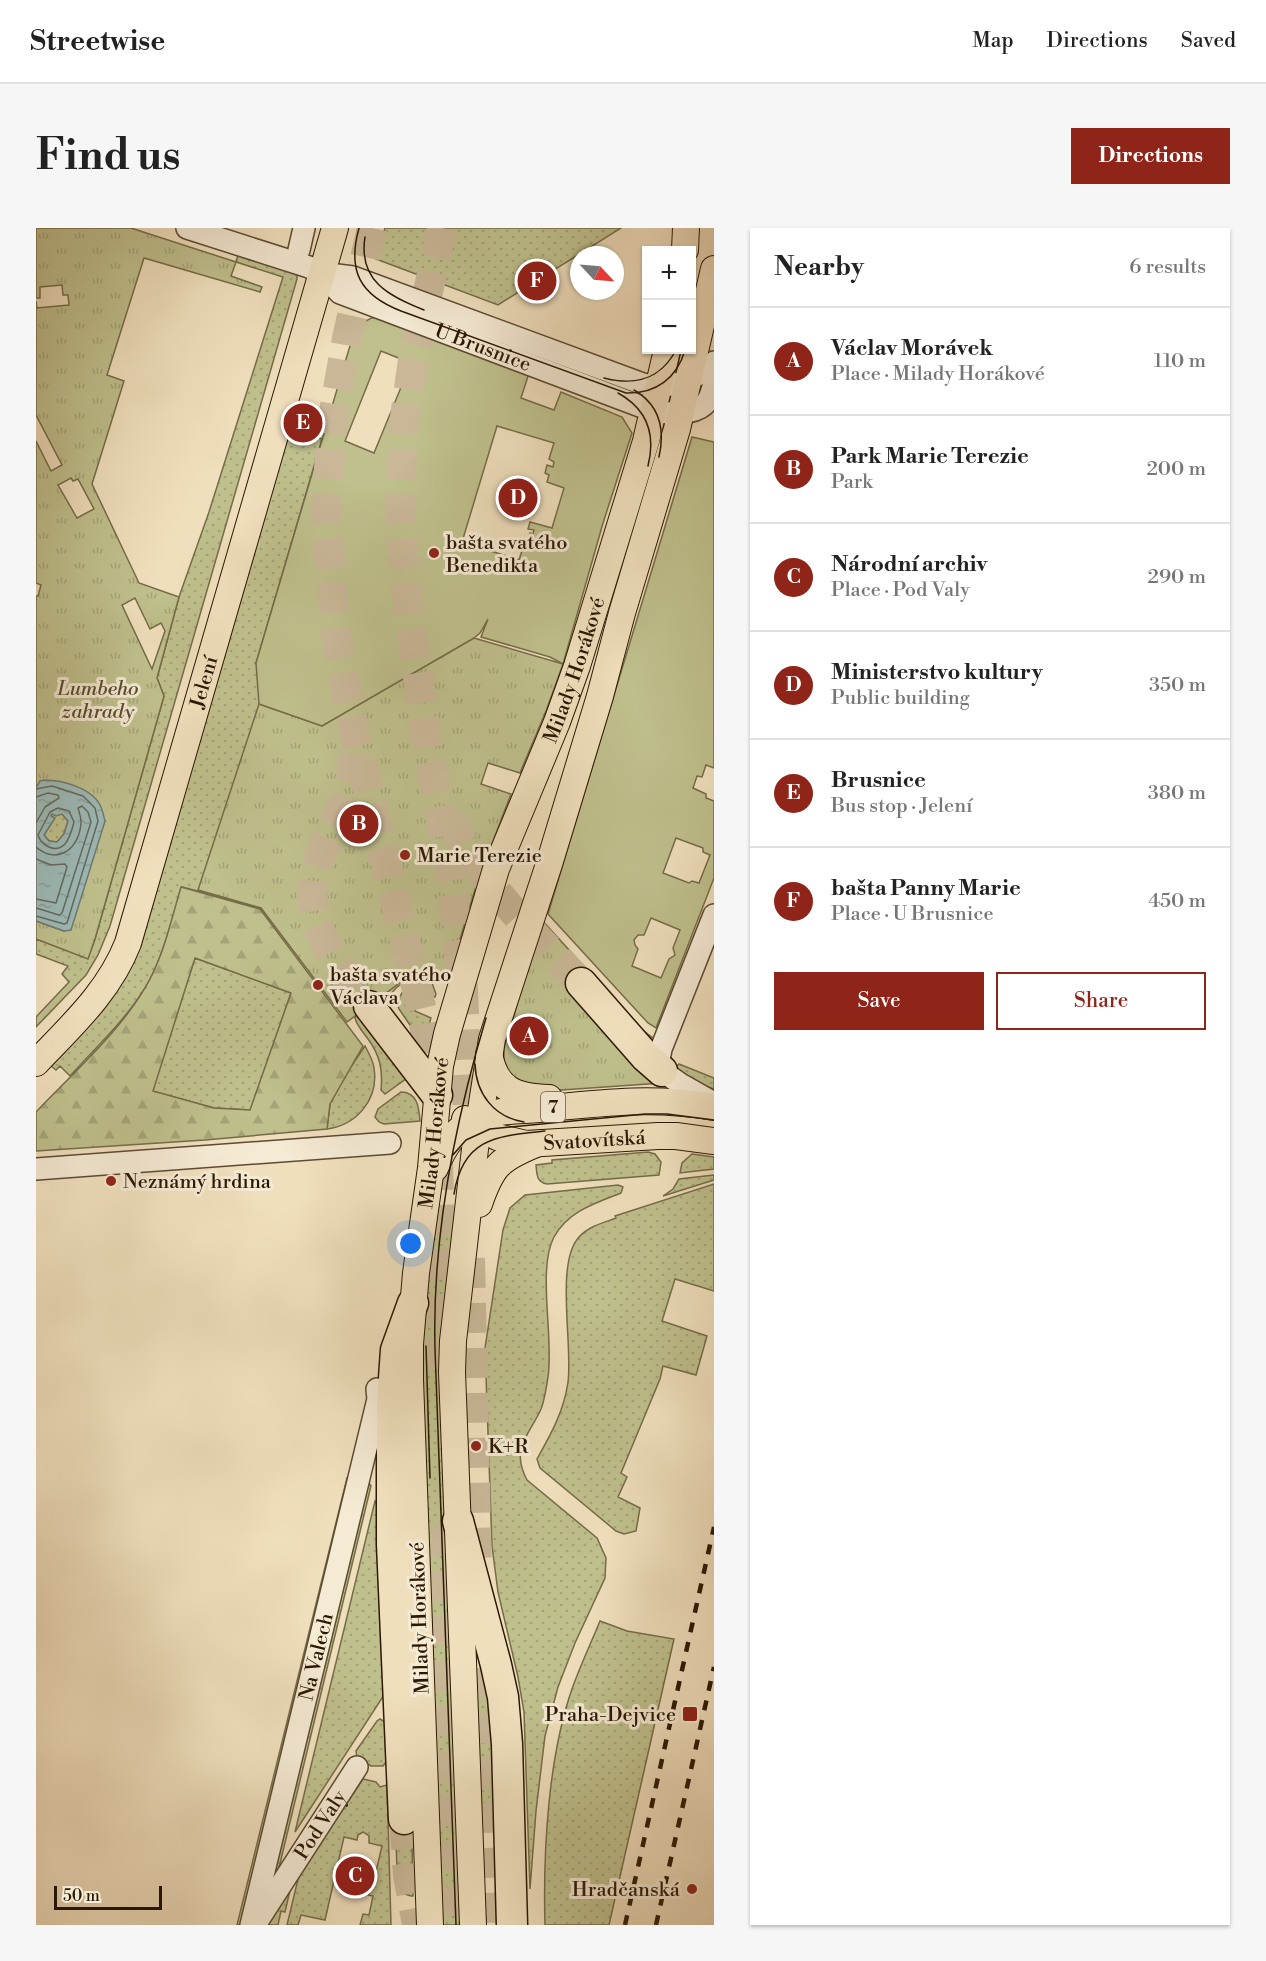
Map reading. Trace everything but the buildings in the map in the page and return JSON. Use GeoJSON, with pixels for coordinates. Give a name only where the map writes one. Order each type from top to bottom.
{"type":"FeatureCollection","features":[{"type":"Feature","properties":{"kind":"highway"},"geometry":{"type":"LineString","coordinates":[[581,983],[646,1057],[662,1071]]}},
{"type":"Feature","properties":{"kind":"highway"},"geometry":{"type":"LineString","coordinates":[[369,1006],[437,1095]]}},
{"type":"Feature","properties":{"kind":"highway"},"geometry":{"type":"LineString","coordinates":[[404,1818],[392,1544],[392,1407],[396,1350],[413,1303]]}},
{"type":"Feature","properties":{"kind":"highway"},"geometry":{"type":"LineString","coordinates":[[458,1521],[496,1665],[502,1697],[507,1744],[512,1925]]}},
{"type":"Feature","properties":{"kind":"main road","name":"Jelení"},"geometry":{"type":"LineString","coordinates":[[36,1063],[103,990],[121,961],[128,943],[335,228]]}},
{"type":"Feature","properties":{"kind":"main road"},"geometry":{"type":"LineString","coordinates":[[685,246],[686,228]]}},
{"type":"Feature","properties":{"kind":"main road","name":"Milady Horákové"},"geometry":{"type":"LineString","coordinates":[[473,1925],[452,1372],[453,1341],[476,1122],[489,1053],[507,988],[550,861],[597,707],[681,412],[702,382],[714,269]]}},
{"type":"Feature","properties":{"kind":"main road","name":"Milady Horákové"},"geometry":{"type":"LineString","coordinates":[[430,1925],[410,1391],[413,1303],[441,1059],[448,1026],[481,916],[505,846],[557,722],[573,676],[636,475],[648,393],[665,354]]}},
{"type":"Feature","properties":{"kind":"main road"},"geometry":{"type":"LineString","coordinates":[[489,1053],[495,1072],[502,1083],[520,1095],[627,1100]]}},
{"type":"Feature","properties":{"kind":"main road"},"geometry":{"type":"LineString","coordinates":[[437,1095],[476,1122]]}},
{"type":"Feature","properties":{"kind":"main road","name":"Svatovítská"},"geometry":{"type":"LineString","coordinates":[[476,1122],[511,1111],[627,1100],[714,1105]]}},
{"type":"Feature","properties":{"kind":"main road"},"geometry":{"type":"LineString","coordinates":[[428,1188],[434,1169],[446,1147],[462,1127],[476,1122]]}},
{"type":"Feature","properties":{"kind":"main road","name":"Svatovítská"},"geometry":{"type":"LineString","coordinates":[[476,1122],[504,1140],[536,1144],[658,1136],[714,1141]]}},
{"type":"Feature","properties":{"kind":"main road"},"geometry":{"type":"LineString","coordinates":[[463,1253],[492,1171],[512,1155],[536,1144]]}},
{"type":"Feature","properties":{"kind":"street","name":"U Brusnice"},"geometry":{"type":"LineString","coordinates":[[187,228],[300,263],[321,273],[353,277],[648,393]]}},
{"type":"Feature","properties":{"kind":"street"},"geometry":{"type":"LineString","coordinates":[[299,250],[304,228]]}},
{"type":"Feature","properties":{"kind":"street","name":"U Brusnice"},"geometry":{"type":"LineString","coordinates":[[321,273],[340,293],[648,393]]}},
{"type":"Feature","properties":{"kind":"street"},"geometry":{"type":"LineString","coordinates":[[681,412],[664,414],[648,393],[678,384],[702,382],[714,362]]}},
{"type":"Feature","properties":{"kind":"street"},"geometry":{"type":"LineString","coordinates":[[714,915],[661,1049],[659,1060],[662,1071],[714,1105]]}},
{"type":"Feature","properties":{"kind":"street"},"geometry":{"type":"LineString","coordinates":[[36,1169],[390,1143]]}},
{"type":"Feature","properties":{"kind":"street","name":"Na Valech"},"geometry":{"type":"LineString","coordinates":[[253,1925],[260,1887],[378,1399],[377,1389]]}},
{"type":"Feature","properties":{"kind":"street","name":"Pod Valy"},"geometry":{"type":"LineString","coordinates":[[253,1925],[357,1767]]}},
{"type":"Feature","properties":{"kind":"street"},"geometry":{"type":"LineString","coordinates":[[260,1887],[283,1882]]}},
{"type":"Feature","properties":{"kind":"green space","name":"Lumbeho zahrady"},"geometry":{"type":"Polygon","coordinates":[[[36,228],[131,228],[236,262],[231,276],[262,287],[260,292],[144,258],[107,375],[124,381],[92,484],[139,583],[179,597],[157,678],[164,696],[88,959],[36,939],[36,921],[64,931],[105,821],[36,788],[36,596],[38,596],[41,585],[36,583],[36,441],[51,471],[62,465],[36,415],[36,301],[37,308],[69,305],[68,295],[63,295],[62,285],[40,287],[40,298],[36,298],[36,228]],[[71,478],[58,485],[77,518],[94,509],[78,479],[73,481],[71,478]],[[135,598],[122,605],[152,669],[165,631],[161,623],[150,629],[135,598]]]}},
{"type":"Feature","properties":{"kind":"green space"},"geometry":{"type":"Polygon","coordinates":[[[385,228],[621,228],[592,246],[570,246],[570,260],[498,305],[376,259],[385,228]]]}},
{"type":"Feature","properties":{"kind":"green space"},"geometry":{"type":"Polygon","coordinates":[[[238,255],[293,272],[297,279],[110,926],[98,955],[86,975],[36,1027],[36,1017],[69,982],[62,974],[68,966],[36,954],[36,939],[88,958],[95,939],[164,696],[157,678],[179,597],[209,512],[283,277],[236,262],[238,255]]]}},
{"type":"Feature","properties":{"kind":"green space"},"geometry":{"type":"Polygon","coordinates":[[[375,317],[529,373],[521,398],[554,410],[561,392],[622,417],[632,433],[603,523],[563,664],[550,657],[481,637],[488,619],[480,633],[474,638],[322,726],[259,704],[256,663],[349,349],[358,329],[375,317]],[[381,351],[345,441],[374,453],[411,363],[381,351]],[[497,426],[462,542],[519,560],[524,544],[529,545],[530,533],[533,534],[534,530],[528,529],[530,522],[552,528],[564,488],[547,482],[549,475],[545,473],[547,465],[553,467],[554,462],[549,459],[554,443],[497,426]]]}},
{"type":"Feature","properties":{"kind":"green space"},"geometry":{"type":"Polygon","coordinates":[[[288,429],[297,431],[296,438],[309,441],[311,435],[322,439],[256,663],[379,694],[292,948],[261,908],[182,887],[164,945],[142,993],[123,1018],[70,1076],[60,1066],[56,1070],[49,1064],[99,1011],[288,429]]]}},
{"type":"Feature","properties":{"kind":"green space"},"geometry":{"type":"Polygon","coordinates":[[[692,437],[714,442],[714,768],[706,765],[702,777],[697,776],[693,788],[714,801],[714,878],[656,1028],[648,1023],[548,914],[692,437]],[[676,838],[663,873],[689,883],[692,881],[699,883],[710,855],[703,852],[703,848],[676,838]],[[651,918],[644,935],[638,935],[634,940],[638,949],[632,966],[661,978],[669,959],[675,955],[673,948],[680,930],[651,918]]]}},
{"type":"Feature","properties":{"kind":"green space"},"geometry":{"type":"Polygon","coordinates":[[[474,638],[563,664],[520,773],[488,763],[481,784],[511,794],[477,883],[451,969],[401,982],[347,1022],[261,908],[198,890],[259,704],[322,726],[474,638]]]}},
{"type":"Feature","properties":{"kind":"green space"},"geometry":{"type":"Polygon","coordinates":[[[52,813],[62,814],[68,821],[64,834],[57,842],[49,841],[44,835],[54,818],[51,816],[52,813]]]}},
{"type":"Feature","properties":{"kind":"green space"},"geometry":{"type":"Polygon","coordinates":[[[181,887],[260,909],[363,1046],[330,1104],[327,1129],[36,1151],[36,1112],[98,1048],[140,997],[160,957],[181,887]],[[195,958],[153,1091],[214,1108],[250,1110],[291,993],[195,958]]]}},
{"type":"Feature","properties":{"kind":"green space"},"geometry":{"type":"Polygon","coordinates":[[[540,918],[641,1029],[657,1041],[662,1083],[547,1091],[526,1088],[508,1074],[504,1061],[504,1048],[517,1005],[515,999],[540,918]]]}},
{"type":"Feature","properties":{"kind":"green space"},"geometry":{"type":"Polygon","coordinates":[[[377,951],[455,955],[451,969],[411,979],[395,990],[390,997],[389,1007],[382,997],[358,1015],[407,1078],[385,1094],[381,1090],[382,1076],[378,1057],[355,1018],[377,951]]]}},
{"type":"Feature","properties":{"kind":"green space"},"geometry":{"type":"Polygon","coordinates":[[[195,958],[291,993],[251,1110],[214,1108],[152,1091],[195,958]]]}},
{"type":"Feature","properties":{"kind":"green space"},"geometry":{"type":"Polygon","coordinates":[[[432,983],[435,997],[422,994],[415,999],[414,1003],[415,1011],[431,1018],[423,1044],[399,1009],[397,1001],[404,990],[432,983]]]}},
{"type":"Feature","properties":{"kind":"green space"},"geometry":{"type":"Polygon","coordinates":[[[365,1046],[372,1059],[375,1079],[369,1100],[364,1109],[348,1122],[327,1129],[330,1104],[344,1077],[365,1046]]]}},
{"type":"Feature","properties":{"kind":"green space"},"geometry":{"type":"Polygon","coordinates":[[[679,1064],[714,1078],[714,1089],[673,1070],[679,1064]]]}},
{"type":"Feature","properties":{"kind":"green space"},"geometry":{"type":"Polygon","coordinates":[[[401,1092],[414,1097],[420,1121],[384,1124],[379,1122],[375,1117],[378,1109],[401,1092]]]}},
{"type":"Feature","properties":{"kind":"green space"},"geometry":{"type":"Polygon","coordinates":[[[648,1152],[655,1154],[661,1162],[659,1175],[547,1184],[539,1179],[537,1174],[536,1165],[552,1163],[552,1160],[648,1152]]]}},
{"type":"Feature","properties":{"kind":"green space"},"geometry":{"type":"Polygon","coordinates":[[[692,1154],[714,1157],[714,1169],[680,1173],[682,1163],[692,1154]]]}},
{"type":"Feature","properties":{"kind":"green space"},"geometry":{"type":"Polygon","coordinates":[[[714,1175],[714,1180],[663,1196],[673,1189],[679,1179],[714,1175]]]}},
{"type":"Feature","properties":{"kind":"green space"},"geometry":{"type":"Polygon","coordinates":[[[714,1184],[714,1291],[675,1279],[662,1321],[707,1336],[696,1375],[663,1366],[660,1379],[621,1473],[627,1477],[618,1497],[640,1508],[636,1531],[624,1534],[616,1531],[540,1468],[537,1459],[560,1413],[568,1382],[566,1285],[572,1249],[583,1233],[596,1225],[616,1218],[615,1216],[714,1184]]]}},
{"type":"Feature","properties":{"kind":"green space"},"geometry":{"type":"Polygon","coordinates":[[[618,1185],[623,1187],[621,1193],[575,1214],[554,1237],[549,1251],[546,1285],[548,1377],[541,1409],[523,1443],[520,1459],[527,1480],[597,1538],[606,1558],[605,1578],[575,1643],[558,1687],[545,1736],[530,1889],[524,1712],[498,1592],[492,1546],[485,1348],[503,1230],[510,1208],[525,1195],[618,1185]]]}},
{"type":"Feature","properties":{"kind":"green space"},"geometry":{"type":"Polygon","coordinates":[[[431,1216],[460,1220],[464,1925],[438,1925],[419,1379],[431,1216]]]}},
{"type":"Feature","properties":{"kind":"green space"},"geometry":{"type":"Polygon","coordinates":[[[347,1478],[352,1479],[244,1925],[237,1925],[347,1478]]]}},
{"type":"Feature","properties":{"kind":"green space"},"geometry":{"type":"Polygon","coordinates":[[[364,1482],[371,1486],[277,1876],[274,1876],[364,1482]]]}},
{"type":"Feature","properties":{"kind":"green space"},"geometry":{"type":"Polygon","coordinates":[[[375,1501],[377,1504],[384,1695],[295,1832],[375,1501]]]}},
{"type":"Feature","properties":{"kind":"green space"},"geometry":{"type":"Polygon","coordinates":[[[600,1621],[627,1631],[674,1639],[609,1925],[545,1925],[546,1836],[557,1745],[572,1689],[600,1621]]]}},
{"type":"Feature","properties":{"kind":"green space"},"geometry":{"type":"Polygon","coordinates":[[[491,1693],[498,1811],[479,1811],[475,1694],[491,1693]]]}},
{"type":"Feature","properties":{"kind":"green space"},"geometry":{"type":"Polygon","coordinates":[[[380,1719],[385,1722],[386,1762],[383,1766],[371,1766],[357,1757],[356,1751],[380,1719]]]}},
{"type":"Feature","properties":{"kind":"green space"},"geometry":{"type":"Polygon","coordinates":[[[363,1779],[376,1782],[380,1787],[387,1785],[391,1925],[360,1925],[363,1914],[369,1915],[373,1896],[368,1895],[382,1846],[369,1843],[369,1836],[363,1832],[358,1835],[357,1840],[344,1837],[325,1920],[301,1915],[298,1925],[287,1925],[299,1875],[363,1779]]]}},
{"type":"Feature","properties":{"kind":"green space"},"geometry":{"type":"Polygon","coordinates":[[[395,1818],[412,1819],[416,1835],[412,1841],[413,1896],[398,1892],[395,1818]]]}},
{"type":"Feature","properties":{"kind":"green space"},"geometry":{"type":"Polygon","coordinates":[[[291,1886],[285,1912],[281,1911],[278,1925],[265,1925],[291,1886]]]}},
{"type":"Feature","properties":{"kind":"water"},"geometry":{"type":"Polygon","coordinates":[[[40,781],[59,782],[84,790],[97,800],[105,821],[71,930],[64,931],[36,921],[36,788],[40,781]],[[52,814],[51,816],[55,818],[44,835],[49,841],[57,842],[64,834],[68,821],[62,814],[56,816],[52,814]]]}},
{"type":"Feature","properties":{"kind":"tunnel"},"geometry":{"type":"LineString","coordinates":[[372,228],[347,338],[333,417],[326,506],[335,630],[354,732],[423,1015],[434,1098]]}},
{"type":"Feature","properties":{"kind":"tunnel"},"geometry":{"type":"LineString","coordinates":[[442,228],[413,360],[403,431],[400,500],[409,614],[430,762],[450,868],[463,989],[469,1147]]}},
{"type":"Feature","properties":{"kind":"tunnel"},"geometry":{"type":"LineString","coordinates":[[354,753],[347,792],[323,849],[315,873],[313,894],[315,914],[321,934],[330,952],[369,1006]]}},
{"type":"Feature","properties":{"kind":"tunnel"},"geometry":{"type":"LineString","coordinates":[[450,817],[462,841],[491,885],[581,983]]}},
{"type":"Feature","properties":{"kind":"tunnel"},"geometry":{"type":"LineString","coordinates":[[438,1160],[443,1367]]}},
{"type":"Feature","properties":{"kind":"tunnel"},"geometry":{"type":"LineString","coordinates":[[470,1258],[477,1572]]}},
{"type":"Feature","properties":{"kind":"tunnel"},"geometry":{"type":"LineString","coordinates":[[446,1526],[448,1661],[460,1925]]}},
{"type":"Feature","properties":{"kind":"tunnel"},"geometry":{"type":"LineString","coordinates":[[479,1623],[487,1925]]}},
{"type":"Feature","properties":{"kind":"tunnel"},"geometry":{"type":"LineString","coordinates":[[404,1819],[408,1875],[417,1925]]}},
{"type":"Feature","properties":{"kind":"tram line"},"geometry":{"type":"LineString","coordinates":[[359,228],[355,257],[360,280],[375,297],[401,311],[626,393],[647,391],[664,382],[677,369],[683,354]]}},
{"type":"Feature","properties":{"kind":"tram line"},"geometry":{"type":"LineString","coordinates":[[365,237],[364,252],[371,276],[388,292],[424,310]]}},
{"type":"Feature","properties":{"kind":"tram line"},"geometry":{"type":"LineString","coordinates":[[604,378],[626,381],[646,378],[662,368],[674,354]]}},
{"type":"Feature","properties":{"kind":"tram line"},"geometry":{"type":"LineString","coordinates":[[634,390],[650,403],[659,419],[661,428],[659,457]]}},
{"type":"Feature","properties":{"kind":"tram line"},"geometry":{"type":"LineString","coordinates":[[618,393],[636,407],[647,424],[651,443],[648,466]]}},
{"type":"Feature","properties":{"kind":"tram line"},"geometry":{"type":"LineString","coordinates":[[456,1925],[435,1307],[437,1265],[447,1181],[464,1099],[486,1018]]}},
{"type":"Feature","properties":{"kind":"tram line"},"geometry":{"type":"LineString","coordinates":[[475,1064],[479,1085],[489,1102],[504,1115],[524,1122]]}},
{"type":"Feature","properties":{"kind":"tram line"},"geometry":{"type":"LineString","coordinates":[[452,1156],[466,1140],[490,1129],[645,1114],[667,1114],[714,1120]]}},
{"type":"Feature","properties":{"kind":"tram line"},"geometry":{"type":"LineString","coordinates":[[454,1194],[465,1161],[474,1150],[498,1138],[545,1131]]}},
{"type":"Feature","properties":{"kind":"tram line"},"geometry":{"type":"LineString","coordinates":[[426,1346],[430,1478]]}},
{"type":"Feature","properties":{"kind":"railway"},"geometry":{"type":"LineString","coordinates":[[625,1925],[714,1527]]}},
{"type":"Feature","properties":{"kind":"railway"},"geometry":{"type":"LineString","coordinates":[[656,1925],[714,1667]]}},
{"type":"Feature","properties":{"kind":"place","name":"bašta Panny Marie"},"geometry":{"type":"Point","coordinates":[537,281]}},
{"type":"Feature","properties":{"kind":"place","name":"Brusnice"},"geometry":{"type":"Point","coordinates":[303,423]}},
{"type":"Feature","properties":{"kind":"place","name":"Ministerstvo kultury"},"geometry":{"type":"Point","coordinates":[518,498]}},
{"type":"Feature","properties":{"kind":"place","name":"bašta svatého Benedikta"},"geometry":{"type":"Point","coordinates":[434,553]}},
{"type":"Feature","properties":{"kind":"place","name":"Park Marie Terezie"},"geometry":{"type":"Point","coordinates":[359,824]}},
{"type":"Feature","properties":{"kind":"place","name":"Marie Terezie"},"geometry":{"type":"Point","coordinates":[405,855]}},
{"type":"Feature","properties":{"kind":"place","name":"bašta svatého Václava"},"geometry":{"type":"Point","coordinates":[318,985]}},
{"type":"Feature","properties":{"kind":"place","name":"Václav Morávek"},"geometry":{"type":"Point","coordinates":[529,1036]}},
{"type":"Feature","properties":{"kind":"place","name":"Neznámý hrdina"},"geometry":{"type":"Point","coordinates":[111,1181]}},
{"type":"Feature","properties":{"kind":"place","name":"K+R"},"geometry":{"type":"Point","coordinates":[476,1446]}},
{"type":"Feature","properties":{"kind":"place","name":"Praha-Dejvice"},"geometry":{"type":"Point","coordinates":[690,1714]}},
{"type":"Feature","properties":{"kind":"place","name":"Národní archiv"},"geometry":{"type":"Point","coordinates":[355,1876]}},
{"type":"Feature","properties":{"kind":"place","name":"Hradčanská"},"geometry":{"type":"Point","coordinates":[692,1889]}}]}
